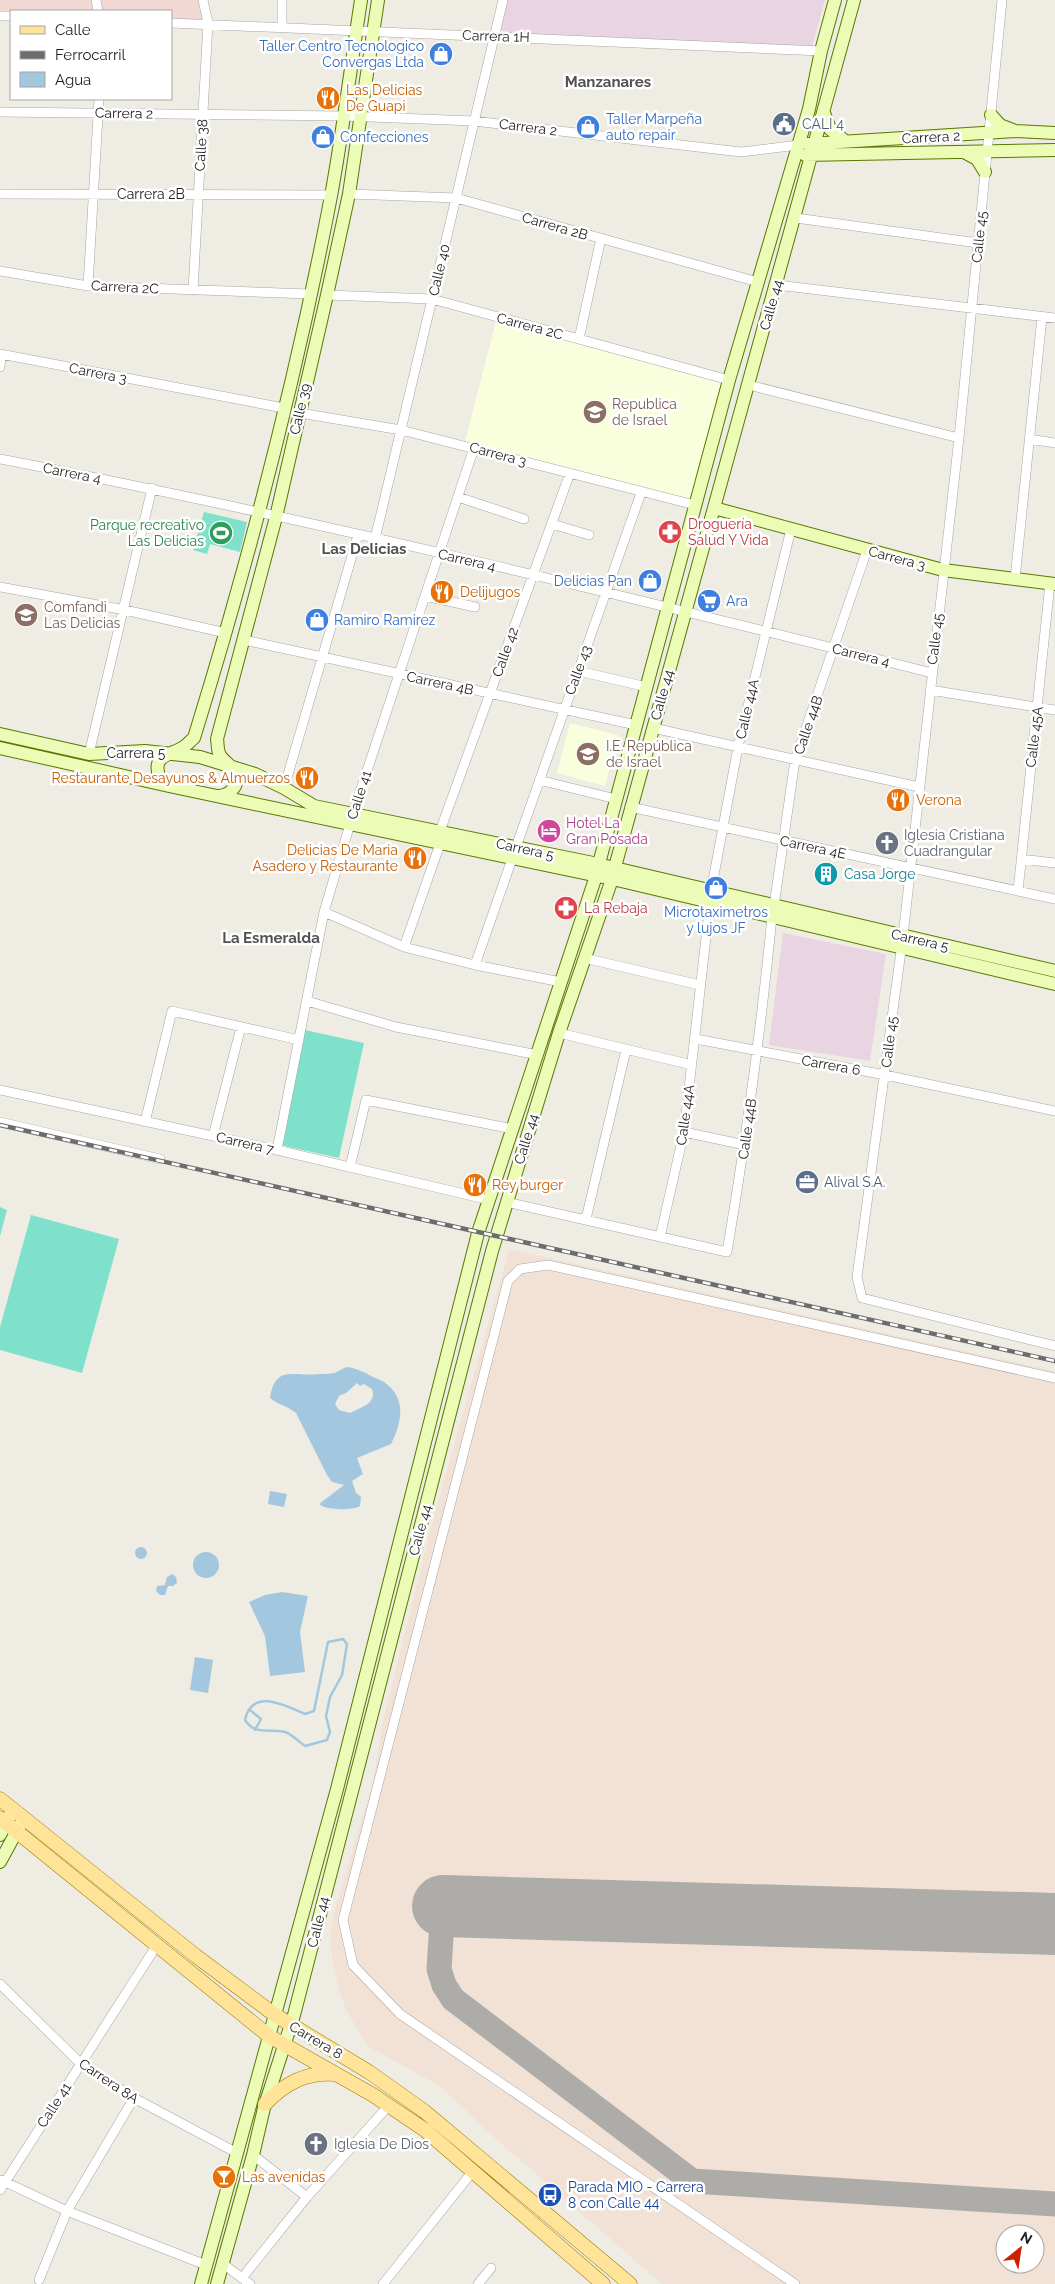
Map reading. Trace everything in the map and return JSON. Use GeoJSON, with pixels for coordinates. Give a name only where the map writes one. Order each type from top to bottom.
{"type":"FeatureCollection","features":[{"type":"Feature","properties":{"kind":"main road","name":"Calle 39"},"geometry":{"type":"LineString","coordinates":[[169,752],[184,747],[194,738],[226,633],[259,513],[331,195],[361,0]]}},
{"type":"Feature","properties":{"kind":"main road","name":"Calle 39"},"geometry":{"type":"LineString","coordinates":[[216,796],[224,796],[231,792],[236,785],[234,770],[219,754],[217,739],[276,517],[327,295],[349,194],[378,0]]}},
{"type":"Feature","properties":{"kind":"main road","name":"Calle 44"},"geometry":{"type":"LineString","coordinates":[[201,2284],[268,2036],[315,1873],[478,1233],[597,871],[729,380],[797,150],[835,0]]}},
{"type":"Feature","properties":{"kind":"main road","name":"Calle 44"},"geometry":{"type":"LineString","coordinates":[[216,2284],[253,2155],[265,2104],[291,2026],[506,1202],[559,1033],[612,874],[796,218],[854,0]]}},
{"type":"Feature","properties":{"kind":"main road"},"geometry":{"type":"LineString","coordinates":[[824,113],[830,129],[845,141]]}},
{"type":"Feature","properties":{"kind":"main road"},"geometry":{"type":"LineString","coordinates":[[991,115],[1000,125],[1015,131]]}},
{"type":"Feature","properties":{"kind":"main road","name":"Carrera 2"},"geometry":{"type":"LineString","coordinates":[[814,149],[845,141],[1015,131],[1055,133]]}},
{"type":"Feature","properties":{"kind":"main road","name":"Carrera 2"},"geometry":{"type":"LineString","coordinates":[[797,150],[964,152],[1055,150]]}},
{"type":"Feature","properties":{"kind":"main road"},"geometry":{"type":"LineString","coordinates":[[964,152],[977,159],[985,172]]}},
{"type":"Feature","properties":{"kind":"main road"},"geometry":{"type":"LineString","coordinates":[[746,324],[764,329]]}},
{"type":"Feature","properties":{"kind":"main road","name":"Carrera 3"},"geometry":{"type":"LineString","coordinates":[[714,508],[943,570],[1053,583]]}},
{"type":"Feature","properties":{"kind":"main road","name":"Carrera 5"},"geometry":{"type":"LineString","coordinates":[[0,734],[89,754],[122,750],[169,752],[227,764],[284,788],[314,806],[352,819]]}},
{"type":"Feature","properties":{"kind":"main road","name":"Carrera 5"},"geometry":{"type":"LineString","coordinates":[[0,748],[216,796],[352,819],[612,874],[902,942],[1055,984]]}},
{"type":"Feature","properties":{"kind":"main road"},"geometry":{"type":"LineString","coordinates":[[169,752],[157,767],[160,779],[169,786]]}},
{"type":"Feature","properties":{"kind":"main road","name":"Carrera 5"},"geometry":{"type":"LineString","coordinates":[[902,942],[1055,971]]}},
{"type":"Feature","properties":{"kind":"main road","name":"Carrera 8"},"geometry":{"type":"LineString","coordinates":[[0,1799],[196,1956],[274,2015],[369,2072],[424,2111],[630,2284]]}},
{"type":"Feature","properties":{"kind":"main road"},"geometry":{"type":"LineString","coordinates":[[0,1862],[6,1827],[18,1814]]}},
{"type":"Feature","properties":{"kind":"main road","name":"Carrera 8"},"geometry":{"type":"LineString","coordinates":[[6,1827],[157,1945],[268,2036],[390,2104],[425,2130],[603,2284]]}},
{"type":"Feature","properties":{"kind":"main road"},"geometry":{"type":"LineString","coordinates":[[265,2104],[285,2085],[297,2079],[324,2073],[338,2074]]}},
{"type":"Feature","properties":{"kind":"street","name":"Calle 38"},"geometry":{"type":"LineString","coordinates":[[193,290],[208,23],[203,0]]}},
{"type":"Feature","properties":{"kind":"street"},"geometry":{"type":"LineString","coordinates":[[282,0],[282,27]]}},
{"type":"Feature","properties":{"kind":"street","name":"Calle 40"},"geometry":{"type":"LineString","coordinates":[[375,539],[503,0]]}},
{"type":"Feature","properties":{"kind":"street","name":"Calle 45"},"geometry":{"type":"LineString","coordinates":[[1002,0],[959,438],[902,942],[857,1277],[862,1298],[1055,1346]]}},
{"type":"Feature","properties":{"kind":"street","name":"Carrera 1H"},"geometry":{"type":"LineString","coordinates":[[172,22],[821,51]]}},
{"type":"Feature","properties":{"kind":"street"},"geometry":{"type":"LineString","coordinates":[[88,286],[98,100]]}},
{"type":"Feature","properties":{"kind":"street","name":"Carrera 2"},"geometry":{"type":"LineString","coordinates":[[0,112],[360,116],[474,121],[741,152],[797,150]]}},
{"type":"Feature","properties":{"kind":"street","name":"Carrera 2B"},"geometry":{"type":"LineString","coordinates":[[0,194],[331,195]]}},
{"type":"Feature","properties":{"kind":"street","name":"Carrera 2B"},"geometry":{"type":"LineString","coordinates":[[349,194],[456,198],[758,282]]}},
{"type":"Feature","properties":{"kind":"street"},"geometry":{"type":"LineString","coordinates":[[796,218],[978,244]]}},
{"type":"Feature","properties":{"kind":"street"},"geometry":{"type":"LineString","coordinates":[[578,339],[601,238]]}},
{"type":"Feature","properties":{"kind":"street","name":"Carrera 2C"},"geometry":{"type":"LineString","coordinates":[[0,271],[88,286],[310,294]]}},
{"type":"Feature","properties":{"kind":"street"},"geometry":{"type":"LineString","coordinates":[[777,285],[1055,318]]}},
{"type":"Feature","properties":{"kind":"street","name":"Carrera 2C"},"geometry":{"type":"LineString","coordinates":[[327,295],[432,299],[729,380]]}},
{"type":"Feature","properties":{"kind":"street"},"geometry":{"type":"LineString","coordinates":[[1015,579],[1042,317]]}},
{"type":"Feature","properties":{"kind":"street"},"geometry":{"type":"LineString","coordinates":[[0,367],[1,354]]}},
{"type":"Feature","properties":{"kind":"street","name":"Carrera 3"},"geometry":{"type":"LineString","coordinates":[[1,354],[284,408]]}},
{"type":"Feature","properties":{"kind":"street"},"geometry":{"type":"LineString","coordinates":[[749,385],[959,438]]}},
{"type":"Feature","properties":{"kind":"street","name":"Carrera 3"},"geometry":{"type":"LineString","coordinates":[[300,413],[401,430],[695,505]]}},
{"type":"Feature","properties":{"kind":"street"},"geometry":{"type":"LineString","coordinates":[[1029,439],[1055,443]]}},
{"type":"Feature","properties":{"kind":"street","name":"Calle 41"},"geometry":{"type":"LineString","coordinates":[[277,1150],[324,912],[352,819],[474,448]]}},
{"type":"Feature","properties":{"kind":"street","name":"Carrera 4"},"geometry":{"type":"LineString","coordinates":[[0,459],[152,488],[534,575],[686,610],[932,673]]}},
{"type":"Feature","properties":{"kind":"street","name":"Calle 42"},"geometry":{"type":"LineString","coordinates":[[404,947],[490,694],[570,473]]}},
{"type":"Feature","properties":{"kind":"street"},"geometry":{"type":"LineString","coordinates":[[89,754],[125,610],[152,488]]}},
{"type":"Feature","properties":{"kind":"street","name":"Calle 43"},"geometry":{"type":"LineString","coordinates":[[475,965],[641,492]]}},
{"type":"Feature","properties":{"kind":"street"},"geometry":{"type":"LineString","coordinates":[[458,497],[524,519]]}},
{"type":"Feature","properties":{"kind":"street"},"geometry":{"type":"LineString","coordinates":[[552,524],[589,535]]}},
{"type":"Feature","properties":{"kind":"street","name":"Calle 44A"},"geometry":{"type":"LineString","coordinates":[[660,1237],[684,1132],[696,1039],[710,896],[738,747],[790,529]]}},
{"type":"Feature","properties":{"kind":"street"},"geometry":{"type":"LineString","coordinates":[[284,788],[358,535]]}},
{"type":"Feature","properties":{"kind":"street","name":"Calle 44B"},"geometry":{"type":"LineString","coordinates":[[660,1237],[727,1252],[745,1145],[758,1052],[773,911],[796,760],[867,550]]}},
{"type":"Feature","properties":{"kind":"street","name":"Calle 45A"},"geometry":{"type":"LineString","coordinates":[[1018,891],[1053,583]]}},
{"type":"Feature","properties":{"kind":"street"},"geometry":{"type":"LineString","coordinates":[[0,586],[125,610],[226,633]]}},
{"type":"Feature","properties":{"kind":"street"},"geometry":{"type":"LineString","coordinates":[[425,596],[475,607]]}},
{"type":"Feature","properties":{"kind":"street","name":"Carrera 4B"},"geometry":{"type":"LineString","coordinates":[[244,640],[636,725]]}},
{"type":"Feature","properties":{"kind":"street"},"geometry":{"type":"LineString","coordinates":[[578,670],[647,687]]}},
{"type":"Feature","properties":{"kind":"street"},"geometry":{"type":"LineString","coordinates":[[930,690],[1055,710]]}},
{"type":"Feature","properties":{"kind":"street"},"geometry":{"type":"LineString","coordinates":[[653,728],[919,787]]}},
{"type":"Feature","properties":{"kind":"street"},"geometry":{"type":"LineString","coordinates":[[539,780],[616,799]]}},
{"type":"Feature","properties":{"kind":"street","name":"Carrera 4E"},"geometry":{"type":"LineString","coordinates":[[630,808],[1055,899]]}},
{"type":"Feature","properties":{"kind":"street"},"geometry":{"type":"LineString","coordinates":[[1021,859],[1055,863]]}},
{"type":"Feature","properties":{"kind":"street"},"geometry":{"type":"LineString","coordinates":[[324,912],[404,947],[475,965],[562,982]]}},
{"type":"Feature","properties":{"kind":"street"},"geometry":{"type":"LineString","coordinates":[[584,958],[700,984]]}},
{"type":"Feature","properties":{"kind":"street"},"geometry":{"type":"LineString","coordinates":[[307,1001],[396,1027],[538,1055]]}},
{"type":"Feature","properties":{"kind":"street"},"geometry":{"type":"LineString","coordinates":[[145,1122],[172,1011],[299,1040]]}},
{"type":"Feature","properties":{"kind":"street"},"geometry":{"type":"LineString","coordinates":[[213,1136],[241,1027]]}},
{"type":"Feature","properties":{"kind":"street"},"geometry":{"type":"LineString","coordinates":[[559,1033],[692,1065]]}},
{"type":"Feature","properties":{"kind":"street","name":"Carrera 6"},"geometry":{"type":"LineString","coordinates":[[696,1039],[885,1075],[1055,1111]]}},
{"type":"Feature","properties":{"kind":"street"},"geometry":{"type":"LineString","coordinates":[[586,1219],[626,1050]]}},
{"type":"Feature","properties":{"kind":"street","name":"Carrera 7"},"geometry":{"type":"LineString","coordinates":[[0,1090],[277,1150],[490,1200]]}},
{"type":"Feature","properties":{"kind":"street"},"geometry":{"type":"LineString","coordinates":[[350,1167],[366,1100],[513,1129]]}},
{"type":"Feature","properties":{"kind":"street"},"geometry":{"type":"LineString","coordinates":[[0,1122],[160,1159]]}},
{"type":"Feature","properties":{"kind":"street"},"geometry":{"type":"LineString","coordinates":[[684,1132],[745,1145]]}},
{"type":"Feature","properties":{"kind":"street"},"geometry":{"type":"LineString","coordinates":[[506,1202],[660,1237]]}},
{"type":"Feature","properties":{"kind":"street"},"geometry":{"type":"LineString","coordinates":[[794,2284],[400,2014],[353,1964],[343,1920],[508,1281],[520,1269],[548,1265],[1055,1378]]}},
{"type":"Feature","properties":{"kind":"street","name":"Calle 41"},"geometry":{"type":"LineString","coordinates":[[1,2184],[157,1945]]}},
{"type":"Feature","properties":{"kind":"street","name":"Carrera 8A"},"geometry":{"type":"LineString","coordinates":[[0,1984],[81,2064],[134,2098],[237,2153]]}},
{"type":"Feature","properties":{"kind":"street"},"geometry":{"type":"LineString","coordinates":[[39,2280],[67,2211],[134,2098]]}},
{"type":"Feature","properties":{"kind":"street"},"geometry":{"type":"LineString","coordinates":[[242,2278],[308,2197],[390,2104]]}},
{"type":"Feature","properties":{"kind":"street"},"geometry":{"type":"LineString","coordinates":[[253,2155],[308,2197]]}},
{"type":"Feature","properties":{"kind":"street"},"geometry":{"type":"LineString","coordinates":[[383,2284],[473,2171]]}},
{"type":"Feature","properties":{"kind":"street"},"geometry":{"type":"LineString","coordinates":[[1,2184],[206,2265]]}},
{"type":"Feature","properties":{"kind":"street"},"geometry":{"type":"LineString","coordinates":[[222,2263],[250,2284]]}},
{"type":"Feature","properties":{"kind":"street"},"geometry":{"type":"LineString","coordinates":[[478,2284],[491,2268]]}},
{"type":"Feature","properties":{"kind":"shaded area"},"geometry":{"type":"Polygon","coordinates":[[[0,0],[203,0],[208,23],[172,23],[172,10],[10,10],[10,16],[0,16],[0,0]]]}},
{"type":"Feature","properties":{"kind":"shaded area"},"geometry":{"type":"Polygon","coordinates":[[[503,0],[825,0],[811,51],[494,36],[503,0]]]}},
{"type":"Feature","properties":{"kind":"shaded area","name":"Republica de Israel"},"geometry":{"type":"Polygon","coordinates":[[[496,321],[725,382],[693,502],[465,442],[496,321]]]}},
{"type":"Feature","properties":{"kind":"shaded area","name":"Parque recreativo Las Delicias"},"geometry":{"type":"Polygon","coordinates":[[[204,512],[247,522],[240,552],[210,544],[207,554],[193,550],[204,512]]]}},
{"type":"Feature","properties":{"kind":"shaded area","name":"I.E. República de Israel"},"geometry":{"type":"Polygon","coordinates":[[[570,723],[618,735],[605,786],[557,773],[570,723]]]}},
{"type":"Feature","properties":{"kind":"shaded area"},"geometry":{"type":"Polygon","coordinates":[[[783,933],[886,954],[870,1061],[769,1045],[783,933]]]}},
{"type":"Feature","properties":{"kind":"shaded area"},"geometry":{"type":"Polygon","coordinates":[[[305,1030],[364,1043],[339,1158],[280,1145],[305,1030]]]}},
{"type":"Feature","properties":{"kind":"shaded area"},"geometry":{"type":"Polygon","coordinates":[[[0,1207],[7,1210],[0,1236],[0,1207]]]}},
{"type":"Feature","properties":{"kind":"shaded area"},"geometry":{"type":"Polygon","coordinates":[[[31,1215],[119,1239],[82,1373],[0,1350],[0,1327],[31,1215]]]}},
{"type":"Feature","properties":{"kind":"shaded area"},"geometry":{"type":"Polygon","coordinates":[[[509,1249],[1055,1371],[1055,2284],[662,2284],[497,2140],[441,2087],[368,2046],[347,2012],[338,1987],[332,1958],[330,1933],[334,1912],[372,1785],[384,1716],[430,1531],[509,1249]]]}},
{"type":"Feature","properties":{"kind":"water"},"geometry":{"type":"Polygon","coordinates":[[[346,1367],[358,1370],[384,1382],[391,1388],[399,1403],[400,1419],[391,1444],[357,1458],[363,1474],[352,1481],[356,1493],[361,1497],[360,1506],[351,1509],[327,1508],[319,1504],[344,1485],[332,1482],[327,1475],[296,1413],[270,1398],[276,1380],[281,1376],[287,1374],[332,1373],[346,1367]],[[357,1383],[346,1393],[339,1396],[335,1404],[339,1410],[350,1413],[370,1402],[373,1394],[372,1389],[364,1384],[360,1386],[357,1383]]]}},
{"type":"Feature","properties":{"kind":"water"},"geometry":{"type":"Polygon","coordinates":[[[270,1491],[287,1494],[284,1507],[268,1504],[270,1491]]]}},
{"type":"Feature","properties":{"kind":"water"},"geometry":{"type":"Polygon","coordinates":[[[143,1547],[146,1548],[146,1558],[139,1559],[136,1558],[135,1551],[136,1548],[143,1547]]]}},
{"type":"Feature","properties":{"kind":"water"},"geometry":{"type":"Polygon","coordinates":[[[206,1552],[215,1556],[219,1565],[215,1574],[206,1578],[197,1574],[193,1565],[197,1556],[206,1552]]]}},
{"type":"Feature","properties":{"kind":"water"},"geometry":{"type":"Polygon","coordinates":[[[172,1574],[176,1577],[177,1583],[173,1586],[168,1586],[165,1595],[160,1595],[156,1591],[157,1586],[165,1585],[167,1577],[172,1574]]]}},
{"type":"Feature","properties":{"kind":"water"},"geometry":{"type":"Polygon","coordinates":[[[282,1592],[308,1596],[300,1632],[305,1672],[270,1676],[265,1636],[249,1602],[265,1595],[282,1592]]]}},
{"type":"Feature","properties":{"kind":"water"},"geometry":{"type":"Polygon","coordinates":[[[195,1657],[213,1660],[208,1693],[190,1690],[195,1657]]]}},
{"type":"Feature","properties":{"kind":"waterway"},"geometry":{"type":"LineString","coordinates":[[343,1639],[347,1644],[342,1675],[330,1697],[326,1716],[330,1732],[327,1740],[305,1746],[285,1732],[258,1730],[249,1725],[245,1720],[249,1710],[255,1704],[262,1701],[280,1704],[305,1714],[314,1711],[328,1642],[343,1639]]}},
{"type":"Feature","properties":{"kind":"waterway"},"geometry":{"type":"LineString","coordinates":[[250,1710],[261,1719],[255,1730]]}},
{"type":"Feature","properties":{"kind":"taxiway"},"geometry":{"type":"LineString","coordinates":[[443,1906],[439,1969],[444,1985],[453,1999],[692,2181],[1055,2204]]}},
{"type":"Feature","properties":{"kind":"runway"},"geometry":{"type":"LineString","coordinates":[[443,1906],[1055,1924]]}},
{"type":"Feature","properties":{"kind":"railway"},"geometry":{"type":"LineString","coordinates":[[0,1125],[1055,1361]]}},
{"type":"Feature","properties":{"kind":"place","name":"Taller Centro Tecnologico Convergas Ltda"},"geometry":{"type":"Point","coordinates":[441,54]}},
{"type":"Feature","properties":{"kind":"place","name":"Las Delicias De Guapi"},"geometry":{"type":"Point","coordinates":[328,98]}},
{"type":"Feature","properties":{"kind":"place","name":"CALI 4"},"geometry":{"type":"Point","coordinates":[784,124]}},
{"type":"Feature","properties":{"kind":"place","name":"Taller Marpeña auto repair"},"geometry":{"type":"Point","coordinates":[588,127]}},
{"type":"Feature","properties":{"kind":"place","name":"Confecciones"},"geometry":{"type":"Point","coordinates":[323,137]}},
{"type":"Feature","properties":{"kind":"place","name":"Republica de Israel"},"geometry":{"type":"Point","coordinates":[595,412]}},
{"type":"Feature","properties":{"kind":"place","name":"Droguería Salud Y Vida"},"geometry":{"type":"Point","coordinates":[670,532]}},
{"type":"Feature","properties":{"kind":"place","name":"Parque recreativo Las Delicias"},"geometry":{"type":"Point","coordinates":[221,533]}},
{"type":"Feature","properties":{"kind":"place","name":"Delicias Pan"},"geometry":{"type":"Point","coordinates":[650,581]}},
{"type":"Feature","properties":{"kind":"place","name":"Delijugos"},"geometry":{"type":"Point","coordinates":[442,592]}},
{"type":"Feature","properties":{"kind":"place","name":"Ara"},"geometry":{"type":"Point","coordinates":[709,601]}},
{"type":"Feature","properties":{"kind":"place","name":"Comfandi Las Delicias"},"geometry":{"type":"Point","coordinates":[26,615]}},
{"type":"Feature","properties":{"kind":"place","name":"Ramiro Ramirez"},"geometry":{"type":"Point","coordinates":[317,620]}},
{"type":"Feature","properties":{"kind":"place","name":"I.E. República de Israel"},"geometry":{"type":"Point","coordinates":[588,754]}},
{"type":"Feature","properties":{"kind":"place","name":"Restaurante Desayunos & Almuerzos"},"geometry":{"type":"Point","coordinates":[307,778]}},
{"type":"Feature","properties":{"kind":"place","name":"Verona"},"geometry":{"type":"Point","coordinates":[898,800]}},
{"type":"Feature","properties":{"kind":"place","name":"Hotel La Gran Posada"},"geometry":{"type":"Point","coordinates":[549,831]}},
{"type":"Feature","properties":{"kind":"place","name":"Iglesia Cristiana Cuadrangular"},"geometry":{"type":"Point","coordinates":[887,843]}},
{"type":"Feature","properties":{"kind":"place","name":"Delicias De Maria Asadero y Restaurante"},"geometry":{"type":"Point","coordinates":[415,858]}},
{"type":"Feature","properties":{"kind":"place","name":"Casa Jorge"},"geometry":{"type":"Point","coordinates":[826,874]}},
{"type":"Feature","properties":{"kind":"place","name":"Microtaximetros y lujos JF"},"geometry":{"type":"Point","coordinates":[716,888]}},
{"type":"Feature","properties":{"kind":"place","name":"La Rebaja"},"geometry":{"type":"Point","coordinates":[566,908]}},
{"type":"Feature","properties":{"kind":"place","name":"Alival S.A."},"geometry":{"type":"Point","coordinates":[807,1182]}},
{"type":"Feature","properties":{"kind":"place","name":"Rey burger"},"geometry":{"type":"Point","coordinates":[475,1185]}},
{"type":"Feature","properties":{"kind":"place","name":"Iglesia De Dios"},"geometry":{"type":"Point","coordinates":[316,2144]}},
{"type":"Feature","properties":{"kind":"place","name":"Las avenidas"},"geometry":{"type":"Point","coordinates":[224,2177]}},
{"type":"Feature","properties":{"kind":"place","name":"Parada MIO - Carrera 8 con Calle 44"},"geometry":{"type":"Point","coordinates":[550,2195]}},
{"type":"Feature","properties":{"kind":"district","name":"Manzanares"},"geometry":{"type":"Point","coordinates":[608,82]}},
{"type":"Feature","properties":{"kind":"district","name":"Las Delicias"},"geometry":{"type":"Point","coordinates":[364,549]}},
{"type":"Feature","properties":{"kind":"district","name":"La Esmeralda"},"geometry":{"type":"Point","coordinates":[271,938]}}]}
